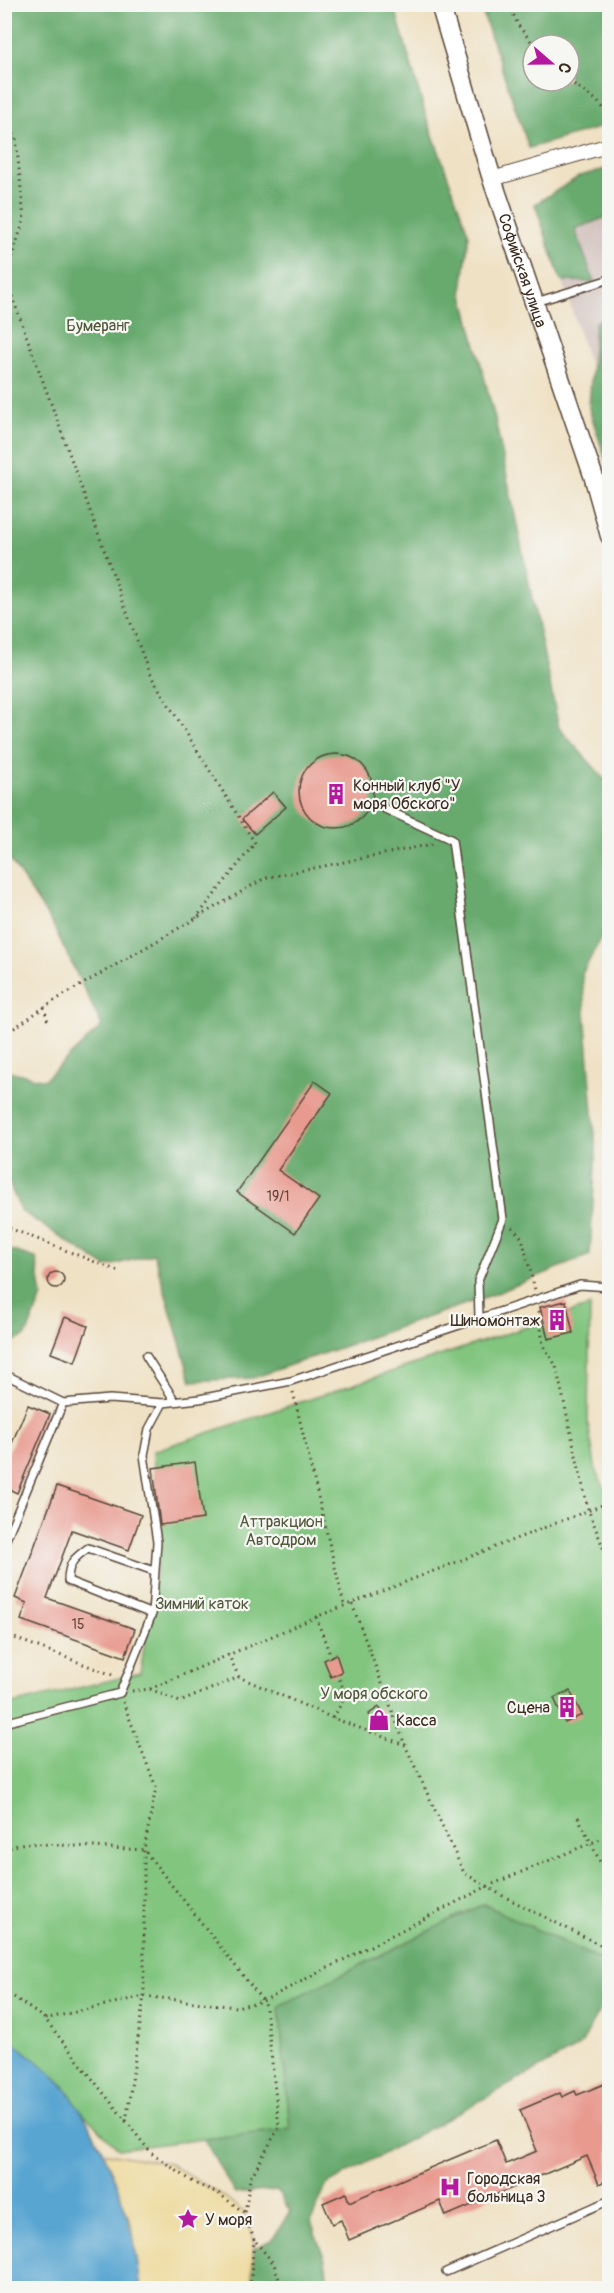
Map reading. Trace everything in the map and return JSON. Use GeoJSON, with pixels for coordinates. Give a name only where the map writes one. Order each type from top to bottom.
{"type":"FeatureCollection","features":[{"type":"Feature","properties":{"kind":"main road","name":"Софийская улица"},"geometry":{"type":"LineString","coordinates":[[440,4],[492,179],[593,475],[609,536]]}},
{"type":"Feature","properties":{"kind":"street"},"geometry":{"type":"LineString","coordinates":[[492,179],[609,145]]}},
{"type":"Feature","properties":{"kind":"lane"},"geometry":{"type":"LineString","coordinates":[[534,303],[609,279]]}},
{"type":"Feature","properties":{"kind":"lane"},"geometry":{"type":"LineString","coordinates":[[385,809],[453,840],[503,1219],[477,1281],[479,1317]]}},
{"type":"Feature","properties":{"kind":"lane"},"geometry":{"type":"LineString","coordinates":[[4,1374],[63,1403],[110,1399],[163,1403],[291,1381],[537,1297],[580,1285],[609,1287]]}},
{"type":"Feature","properties":{"kind":"lane"},"geometry":{"type":"LineString","coordinates":[[146,1356],[175,1401]]}},
{"type":"Feature","properties":{"kind":"lane"},"geometry":{"type":"LineString","coordinates":[[4,1544],[63,1403]]}},
{"type":"Feature","properties":{"kind":"lane"},"geometry":{"type":"LineString","coordinates":[[4,1723],[120,1693],[152,1614],[157,1542],[144,1455],[149,1429],[163,1403]]}},
{"type":"Feature","properties":{"kind":"lane"},"geometry":{"type":"LineString","coordinates":[[152,1614],[68,1581],[68,1569],[72,1559],[88,1548],[154,1571]]}},
{"type":"Feature","properties":{"kind":"lane"},"geometry":{"type":"LineString","coordinates":[[446,2272],[609,2200]]}},
{"type":"Feature","properties":{"kind":"path"},"geometry":{"type":"LineString","coordinates":[[509,4],[518,25],[524,33]]}},
{"type":"Feature","properties":{"kind":"path"},"geometry":{"type":"LineString","coordinates":[[581,89],[596,100],[609,114]]}},
{"type":"Feature","properties":{"kind":"path"},"geometry":{"type":"LineString","coordinates":[[4,118],[16,138],[24,220],[5,277],[149,673],[255,843],[196,918]]}},
{"type":"Feature","properties":{"kind":"path"},"geometry":{"type":"LineString","coordinates":[[4,1035],[44,1007],[264,878],[453,840]]}},
{"type":"Feature","properties":{"kind":"path"},"geometry":{"type":"LineString","coordinates":[[44,1007],[48,1022]]}},
{"type":"Feature","properties":{"kind":"path"},"geometry":{"type":"LineString","coordinates":[[503,1219],[522,1238],[537,1297],[543,1345],[556,1366],[588,1509],[609,1564]]}},
{"type":"Feature","properties":{"kind":"path"},"geometry":{"type":"LineString","coordinates":[[4,1226],[118,1271]]}},
{"type":"Feature","properties":{"kind":"path"},"geometry":{"type":"LineString","coordinates":[[291,1381],[344,1605]]}},
{"type":"Feature","properties":{"kind":"path"},"geometry":{"type":"LineString","coordinates":[[126,2122],[144,1996],[144,1850],[156,1787],[120,1693],[150,1689],[227,1653],[344,1605],[352,1604],[609,1502]]}},
{"type":"Feature","properties":{"kind":"path"},"geometry":{"type":"LineString","coordinates":[[352,1604],[405,1745],[464,1873],[609,1950]]}},
{"type":"Feature","properties":{"kind":"path"},"geometry":{"type":"LineString","coordinates":[[316,1617],[331,1657]]}},
{"type":"Feature","properties":{"kind":"path"},"geometry":{"type":"LineString","coordinates":[[4,1634],[125,1680]]}},
{"type":"Feature","properties":{"kind":"path"},"geometry":{"type":"LineString","coordinates":[[227,1653],[239,1677],[333,1718],[405,1745]]}},
{"type":"Feature","properties":{"kind":"path"},"geometry":{"type":"LineString","coordinates":[[333,1718],[346,1695],[337,1674]]}},
{"type":"Feature","properties":{"kind":"path"},"geometry":{"type":"LineString","coordinates":[[150,1689],[180,1702],[239,1677]]}},
{"type":"Feature","properties":{"kind":"path"},"geometry":{"type":"LineString","coordinates":[[578,1817],[609,1882]]}},
{"type":"Feature","properties":{"kind":"path"},"geometry":{"type":"LineString","coordinates":[[45,2019],[144,1996],[236,2007],[263,2001],[488,1886],[609,1835]]}},
{"type":"Feature","properties":{"kind":"path"},"geometry":{"type":"LineString","coordinates":[[4,1849],[25,1843],[144,1850],[263,2001],[266,2008],[279,2127],[250,2179],[245,2213],[254,2240],[274,2265],[282,2289]]}},
{"type":"Feature","properties":{"kind":"path"},"geometry":{"type":"LineString","coordinates":[[4,1990],[45,2019],[151,2153],[196,2184],[218,2193],[245,2213]]}},
{"type":"Feature","properties":{"kind":"path"},"geometry":{"type":"LineString","coordinates":[[250,2289],[254,2240]]}},
{"type":"Feature","properties":{"kind":"shaded area"},"geometry":{"type":"Polygon","coordinates":[[[609,185],[609,426],[539,208],[609,185]]]}},
{"type":"Feature","properties":{"kind":"green space","name":"Бумеранг"},"geometry":{"type":"Polygon","coordinates":[[[4,5],[394,5],[425,113],[469,235],[462,291],[495,419],[559,728],[609,784],[609,923],[582,974],[596,1150],[590,1255],[497,1293],[253,1378],[191,1381],[154,1254],[106,1267],[21,1211],[5,1174],[5,1070],[44,1080],[102,1026],[52,923],[5,852],[4,5]]]}},
{"type":"Feature","properties":{"kind":"green space"},"geometry":{"type":"Polygon","coordinates":[[[480,5],[609,5],[609,125],[529,148],[480,5]]]}},
{"type":"Feature","properties":{"kind":"green space"},"geometry":{"type":"Polygon","coordinates":[[[609,168],[609,216],[575,229],[594,282],[561,281],[535,204],[580,176],[609,168]]]}},
{"type":"Feature","properties":{"kind":"green space"},"geometry":{"type":"Polygon","coordinates":[[[609,313],[609,470],[589,408],[595,323],[609,313]]]}},
{"type":"Feature","properties":{"kind":"green space"},"geometry":{"type":"Polygon","coordinates":[[[7,1249],[36,1258],[42,1297],[26,1336],[5,1345],[4,1252],[7,1249]]]}},
{"type":"Feature","properties":{"kind":"green space","name":"У моря обского"},"geometry":{"type":"Polygon","coordinates":[[[590,1306],[588,1423],[596,1471],[610,1499],[609,1964],[483,1904],[279,2006],[290,2129],[119,2149],[5,2036],[4,1706],[140,1673],[159,1550],[153,1451],[590,1306]]]}},
{"type":"Feature","properties":{"kind":"green space"},"geometry":{"type":"Polygon","coordinates":[[[483,1904],[609,1964],[609,1995],[580,2046],[326,2185],[311,2222],[325,2260],[329,2288],[247,2288],[235,2258],[273,2239],[290,2211],[277,2190],[235,2194],[204,2139],[290,2129],[279,2006],[483,1904]]]}},
{"type":"Feature","properties":{"kind":"sand","name":"У моря"},"geometry":{"type":"Polygon","coordinates":[[[102,2152],[170,2164],[225,2197],[245,2213],[254,2240],[251,2288],[141,2288],[132,2226],[102,2152]]]}},
{"type":"Feature","properties":{"kind":"water"},"geometry":{"type":"Polygon","coordinates":[[[5,2035],[60,2082],[81,2111],[94,2135],[117,2184],[125,2210],[141,2288],[5,2288],[5,2035]]]}},
{"type":"Feature","properties":{"kind":"building","name":"Конный клуб \"У моря Обского\""},"geometry":{"type":"Polygon","coordinates":[[[336,754],[350,757],[362,765],[370,777],[373,791],[370,805],[362,817],[350,825],[336,828],[322,825],[310,817],[302,805],[299,791],[302,777],[310,765],[322,757],[336,754]]]}},
{"type":"Feature","properties":{"kind":"building"},"geometry":{"type":"Polygon","coordinates":[[[273,792],[286,807],[255,834],[242,819],[273,792]]]}},
{"type":"Feature","properties":{"kind":"building"},"geometry":{"type":"Polygon","coordinates":[[[315,1081],[332,1093],[278,1170],[319,1199],[295,1233],[237,1192],[315,1081]]]}},
{"type":"Feature","properties":{"kind":"building"},"geometry":{"type":"Polygon","coordinates":[[[56,1272],[64,1280],[56,1288],[48,1280],[56,1272]]]}},
{"type":"Feature","properties":{"kind":"building","name":"Шиномонтаж"},"geometry":{"type":"Polygon","coordinates":[[[566,1301],[573,1333],[548,1339],[540,1307],[566,1301]]]}},
{"type":"Feature","properties":{"kind":"building"},"geometry":{"type":"Polygon","coordinates":[[[65,1317],[88,1326],[75,1362],[51,1353],[65,1317]]]}},
{"type":"Feature","properties":{"kind":"building"},"geometry":{"type":"Polygon","coordinates":[[[28,1405],[50,1414],[17,1493],[4,1487],[4,1462],[28,1405]]]}},
{"type":"Feature","properties":{"kind":"building"},"geometry":{"type":"Polygon","coordinates":[[[195,1462],[203,1519],[160,1525],[153,1468],[195,1462]]]}},
{"type":"Feature","properties":{"kind":"building"},"geometry":{"type":"Polygon","coordinates":[[[57,1486],[141,1515],[129,1550],[72,1530],[47,1598],[135,1629],[125,1657],[21,1620],[27,1603],[15,1598],[57,1486]]]}},
{"type":"Feature","properties":{"kind":"building"},"geometry":{"type":"Polygon","coordinates":[[[336,1654],[342,1672],[331,1677],[324,1660],[336,1654]]]}},
{"type":"Feature","properties":{"kind":"building","name":"Сцена"},"geometry":{"type":"Polygon","coordinates":[[[570,1691],[582,1715],[565,1723],[554,1698],[570,1691]]]}},
{"type":"Feature","properties":{"kind":"building","name":"Касса"},"geometry":{"type":"Polygon","coordinates":[[[379,1707],[389,1725],[378,1731],[369,1714],[379,1707]]]}},
{"type":"Feature","properties":{"kind":"building"},"geometry":{"type":"Polygon","coordinates":[[[609,2082],[609,2179],[599,2184],[587,2156],[446,2216],[440,2201],[349,2240],[341,2220],[332,2224],[323,2203],[346,2193],[349,2202],[496,2140],[506,2164],[537,2151],[520,2110],[560,2093],[562,2097],[575,2091],[577,2095],[609,2082]]]}},
{"type":"Feature","properties":{"kind":"place","name":"Конный клуб \"У моря Обского\""},"geometry":{"type":"Point","coordinates":[336,794]}},
{"type":"Feature","properties":{"kind":"place","name":"Шиномонтаж"},"geometry":{"type":"Point","coordinates":[557,1320]}},
{"type":"Feature","properties":{"kind":"place","name":"Сцена"},"geometry":{"type":"Point","coordinates":[567,1707]}},
{"type":"Feature","properties":{"kind":"place","name":"Касса"},"geometry":{"type":"Point","coordinates":[379,1720]}},
{"type":"Feature","properties":{"kind":"place","name":"Городская больница 3"},"geometry":{"type":"Point","coordinates":[450,2187]}},
{"type":"Feature","properties":{"kind":"place","name":"У моря"},"geometry":{"type":"Point","coordinates":[188,2219]}},
{"type":"Feature","properties":{"kind":"park label","name":"Аттракцион Автодром"},"geometry":{"type":"Point","coordinates":[281,1530]}},
{"type":"Feature","properties":{"kind":"park label","name":"Зимний каток"},"geometry":{"type":"Point","coordinates":[202,1603]}}]}
